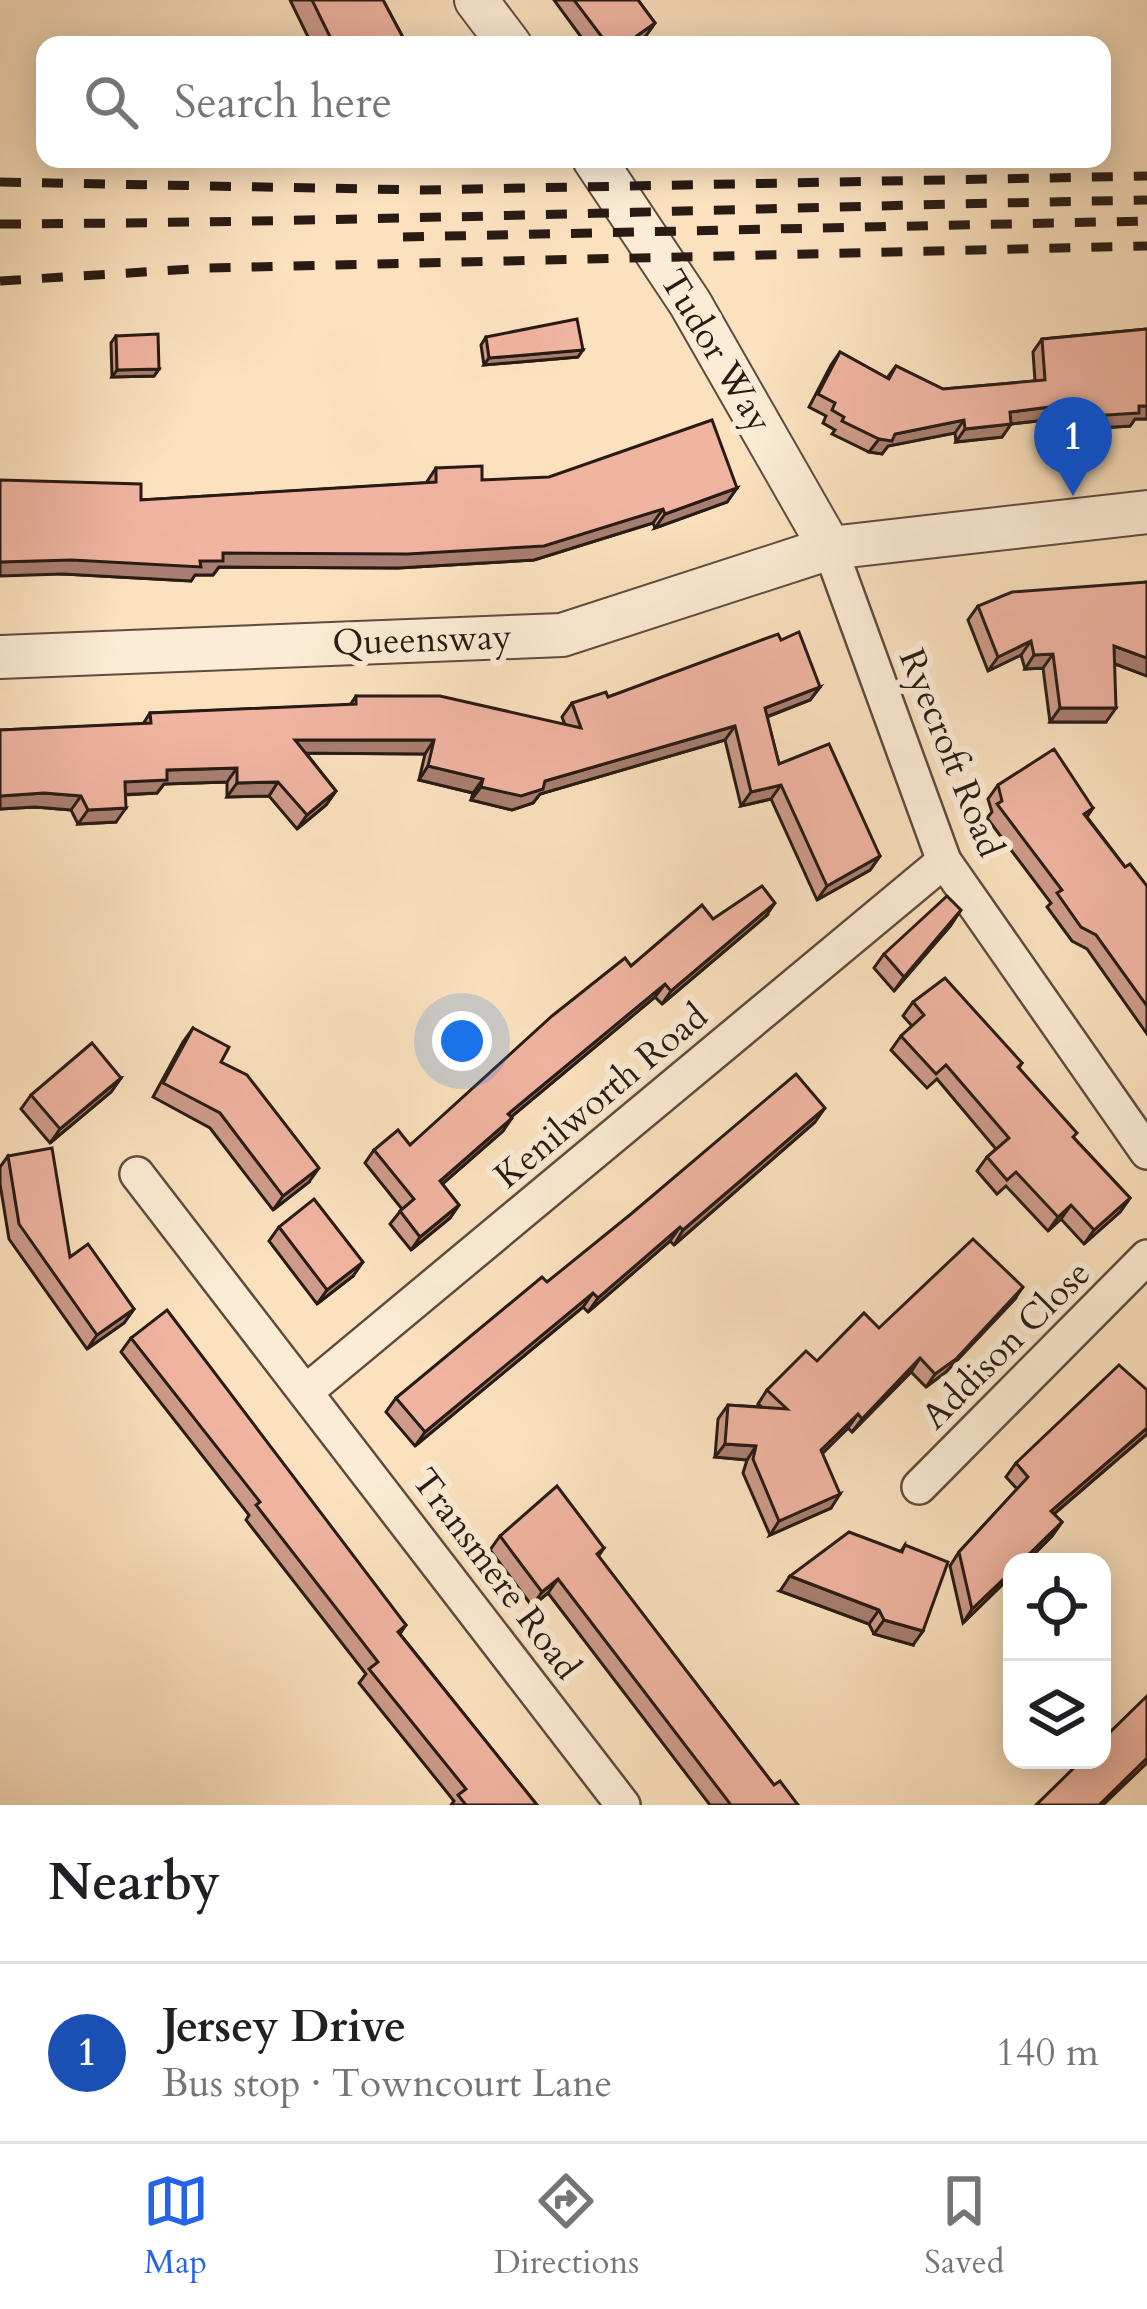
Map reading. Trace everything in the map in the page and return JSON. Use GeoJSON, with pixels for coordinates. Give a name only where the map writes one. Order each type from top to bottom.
{"type":"FeatureCollection","features":[{"type":"Feature","properties":{"kind":"street"},"geometry":{"type":"LineString","coordinates":[[476,0],[503,36]]}},
{"type":"Feature","properties":{"kind":"street","name":"Tudor Way"},"geometry":{"type":"LineString","coordinates":[[600,168],[690,303],[830,548]]}},
{"type":"Feature","properties":{"kind":"street","name":"Queensway"},"geometry":{"type":"LineString","coordinates":[[0,657],[562,635],[830,548],[1147,512]]}},
{"type":"Feature","properties":{"kind":"street","name":"Ryecroft Road"},"geometry":{"type":"LineString","coordinates":[[830,548],[944,861],[1147,1152]]}},
{"type":"Feature","properties":{"kind":"street","name":"Kenilworth Road"},"geometry":{"type":"LineString","coordinates":[[308,1390],[944,861]]}},
{"type":"Feature","properties":{"kind":"street","name":"Transmere Road"},"geometry":{"type":"LineString","coordinates":[[137,1174],[308,1390],[623,1805]]}},
{"type":"Feature","properties":{"kind":"street","name":"Addison Close"},"geometry":{"type":"LineString","coordinates":[[920,1486],[1147,1257]]}},
{"type":"Feature","properties":{"kind":"building"},"geometry":{"type":"Polygon","coordinates":[[[312,0],[383,0],[402,36],[330,36],[312,0]]]}},
{"type":"Feature","properties":{"kind":"building"},"geometry":{"type":"Polygon","coordinates":[[[574,0],[638,0],[655,23],[637,36],[601,36],[574,0]]]}},
{"type":"Feature","properties":{"kind":"building"},"geometry":{"type":"Polygon","coordinates":[[[577,319],[583,350],[489,358],[486,337],[577,319]]]}},
{"type":"Feature","properties":{"kind":"building"},"geometry":{"type":"Polygon","coordinates":[[[1147,329],[1147,406],[1139,406],[1139,413],[1075,417],[1074,404],[1010,412],[1011,424],[965,429],[964,420],[895,434],[892,441],[842,421],[844,417],[832,410],[835,403],[818,394],[840,352],[889,379],[896,366],[943,389],[1045,380],[1042,339],[1147,329]]]}},
{"type":"Feature","properties":{"kind":"building"},"geometry":{"type":"Polygon","coordinates":[[[158,334],[159,369],[117,370],[116,336],[158,334]]]}},
{"type":"Feature","properties":{"kind":"building"},"geometry":{"type":"Polygon","coordinates":[[[712,420],[737,488],[665,514],[663,509],[544,546],[408,554],[223,553],[223,561],[200,561],[201,567],[72,560],[0,562],[0,480],[141,484],[141,500],[436,482],[436,468],[482,466],[482,480],[549,477],[712,420]]]}},
{"type":"Feature","properties":{"kind":"building"},"geometry":{"type":"Polygon","coordinates":[[[1147,582],[1147,658],[1114,646],[1116,708],[1060,708],[1053,654],[1034,655],[1031,641],[998,657],[978,606],[1012,592],[1147,582]]]}},
{"type":"Feature","properties":{"kind":"building"},"geometry":{"type":"Polygon","coordinates":[[[799,632],[820,687],[765,708],[779,764],[829,744],[880,856],[827,886],[781,785],[751,792],[735,726],[545,781],[543,789],[521,796],[481,787],[483,779],[428,766],[434,740],[295,740],[336,791],[307,815],[278,782],[237,783],[237,768],[167,770],[167,780],[125,782],[126,808],[88,810],[81,796],[0,796],[0,730],[151,723],[150,713],[356,704],[356,696],[440,696],[581,728],[572,703],[606,692],[608,697],[778,634],[781,640],[799,632]]]}},
{"type":"Feature","properties":{"kind":"building"},"geometry":{"type":"Polygon","coordinates":[[[1054,749],[1093,808],[1084,814],[1125,867],[1130,864],[1147,886],[1147,1006],[1096,935],[1081,927],[1057,893],[1062,890],[997,804],[1002,801],[998,785],[1054,749]]]}},
{"type":"Feature","properties":{"kind":"building"},"geometry":{"type":"Polygon","coordinates":[[[762,886],[775,903],[671,991],[665,984],[508,1114],[512,1118],[440,1181],[459,1205],[420,1237],[400,1211],[414,1199],[374,1150],[398,1130],[410,1145],[552,1016],[625,958],[631,966],[702,905],[713,919],[762,886]]]}},
{"type":"Feature","properties":{"kind":"building"},"geometry":{"type":"Polygon","coordinates":[[[947,896],[961,910],[904,977],[884,954],[947,896]]]}},
{"type":"Feature","properties":{"kind":"building"},"geometry":{"type":"Polygon","coordinates":[[[945,978],[1022,1063],[1018,1067],[1077,1133],[1073,1137],[1130,1198],[1094,1230],[1071,1205],[1058,1217],[1016,1172],[1007,1180],[987,1157],[1009,1138],[946,1065],[936,1074],[901,1036],[924,1015],[913,1002],[945,978]]]}},
{"type":"Feature","properties":{"kind":"building"},"geometry":{"type":"Polygon","coordinates":[[[193,1028],[229,1047],[221,1062],[247,1075],[319,1168],[283,1196],[220,1113],[163,1083],[193,1028]]]}},
{"type":"Feature","properties":{"kind":"building"},"geometry":{"type":"Polygon","coordinates":[[[92,1043],[121,1078],[60,1129],[31,1095],[92,1043]]]}},
{"type":"Feature","properties":{"kind":"building"},"geometry":{"type":"Polygon","coordinates":[[[796,1074],[825,1108],[683,1230],[680,1227],[598,1298],[593,1293],[425,1432],[396,1398],[542,1277],[547,1282],[631,1214],[796,1074]]]}},
{"type":"Feature","properties":{"kind":"building"},"geometry":{"type":"Polygon","coordinates":[[[52,1148],[70,1257],[88,1244],[134,1309],[97,1335],[19,1224],[8,1156],[52,1148]]]}},
{"type":"Feature","properties":{"kind":"building"},"geometry":{"type":"Polygon","coordinates":[[[314,1199],[363,1262],[327,1290],[279,1227],[314,1199]]]}},
{"type":"Feature","properties":{"kind":"building"},"geometry":{"type":"Polygon","coordinates":[[[973,1239],[1023,1287],[956,1359],[935,1374],[920,1358],[862,1419],[858,1414],[821,1450],[840,1494],[779,1521],[753,1459],[756,1446],[725,1444],[728,1405],[787,1409],[767,1390],[806,1351],[817,1361],[864,1313],[879,1328],[973,1239]]]}},
{"type":"Feature","properties":{"kind":"building"},"geometry":{"type":"Polygon","coordinates":[[[167,1310],[406,1625],[398,1632],[537,1805],[466,1805],[458,1795],[466,1789],[369,1669],[378,1662],[131,1338],[167,1310]]]}},
{"type":"Feature","properties":{"kind":"building"},"geometry":{"type":"Polygon","coordinates":[[[1119,1365],[1147,1390],[1147,1428],[1051,1511],[1062,1522],[1030,1553],[1003,1553],[1003,1580],[972,1609],[959,1552],[1028,1477],[1016,1463],[1119,1365]]]}},
{"type":"Feature","properties":{"kind":"building"},"geometry":{"type":"Polygon","coordinates":[[[557,1486],[604,1548],[597,1554],[774,1785],[780,1781],[798,1805],[731,1805],[558,1579],[542,1592],[500,1536],[557,1486]]]}},
{"type":"Feature","properties":{"kind":"building"},"geometry":{"type":"Polygon","coordinates":[[[849,1532],[902,1552],[905,1545],[948,1562],[923,1631],[884,1620],[879,1610],[790,1576],[849,1532]]]}},
{"type":"Feature","properties":{"kind":"building"},"geometry":{"type":"Polygon","coordinates":[[[1147,1696],[1147,1758],[1099,1805],[1036,1805],[1073,1769],[1111,1769],[1111,1731],[1147,1696]]]}},
{"type":"Feature","properties":{"kind":"railway"},"geometry":{"type":"LineString","coordinates":[[0,182],[422,190],[1147,176]]}},
{"type":"Feature","properties":{"kind":"railway"},"geometry":{"type":"LineString","coordinates":[[0,224],[1147,200]]}},
{"type":"Feature","properties":{"kind":"railway"},"geometry":{"type":"LineString","coordinates":[[403,237],[1147,221]]}},
{"type":"Feature","properties":{"kind":"railway"},"geometry":{"type":"LineString","coordinates":[[0,281],[208,268],[1147,246]]}},
{"type":"Feature","properties":{"kind":"place","name":"Jersey Drive"},"geometry":{"type":"Point","coordinates":[1073,496]}}]}
